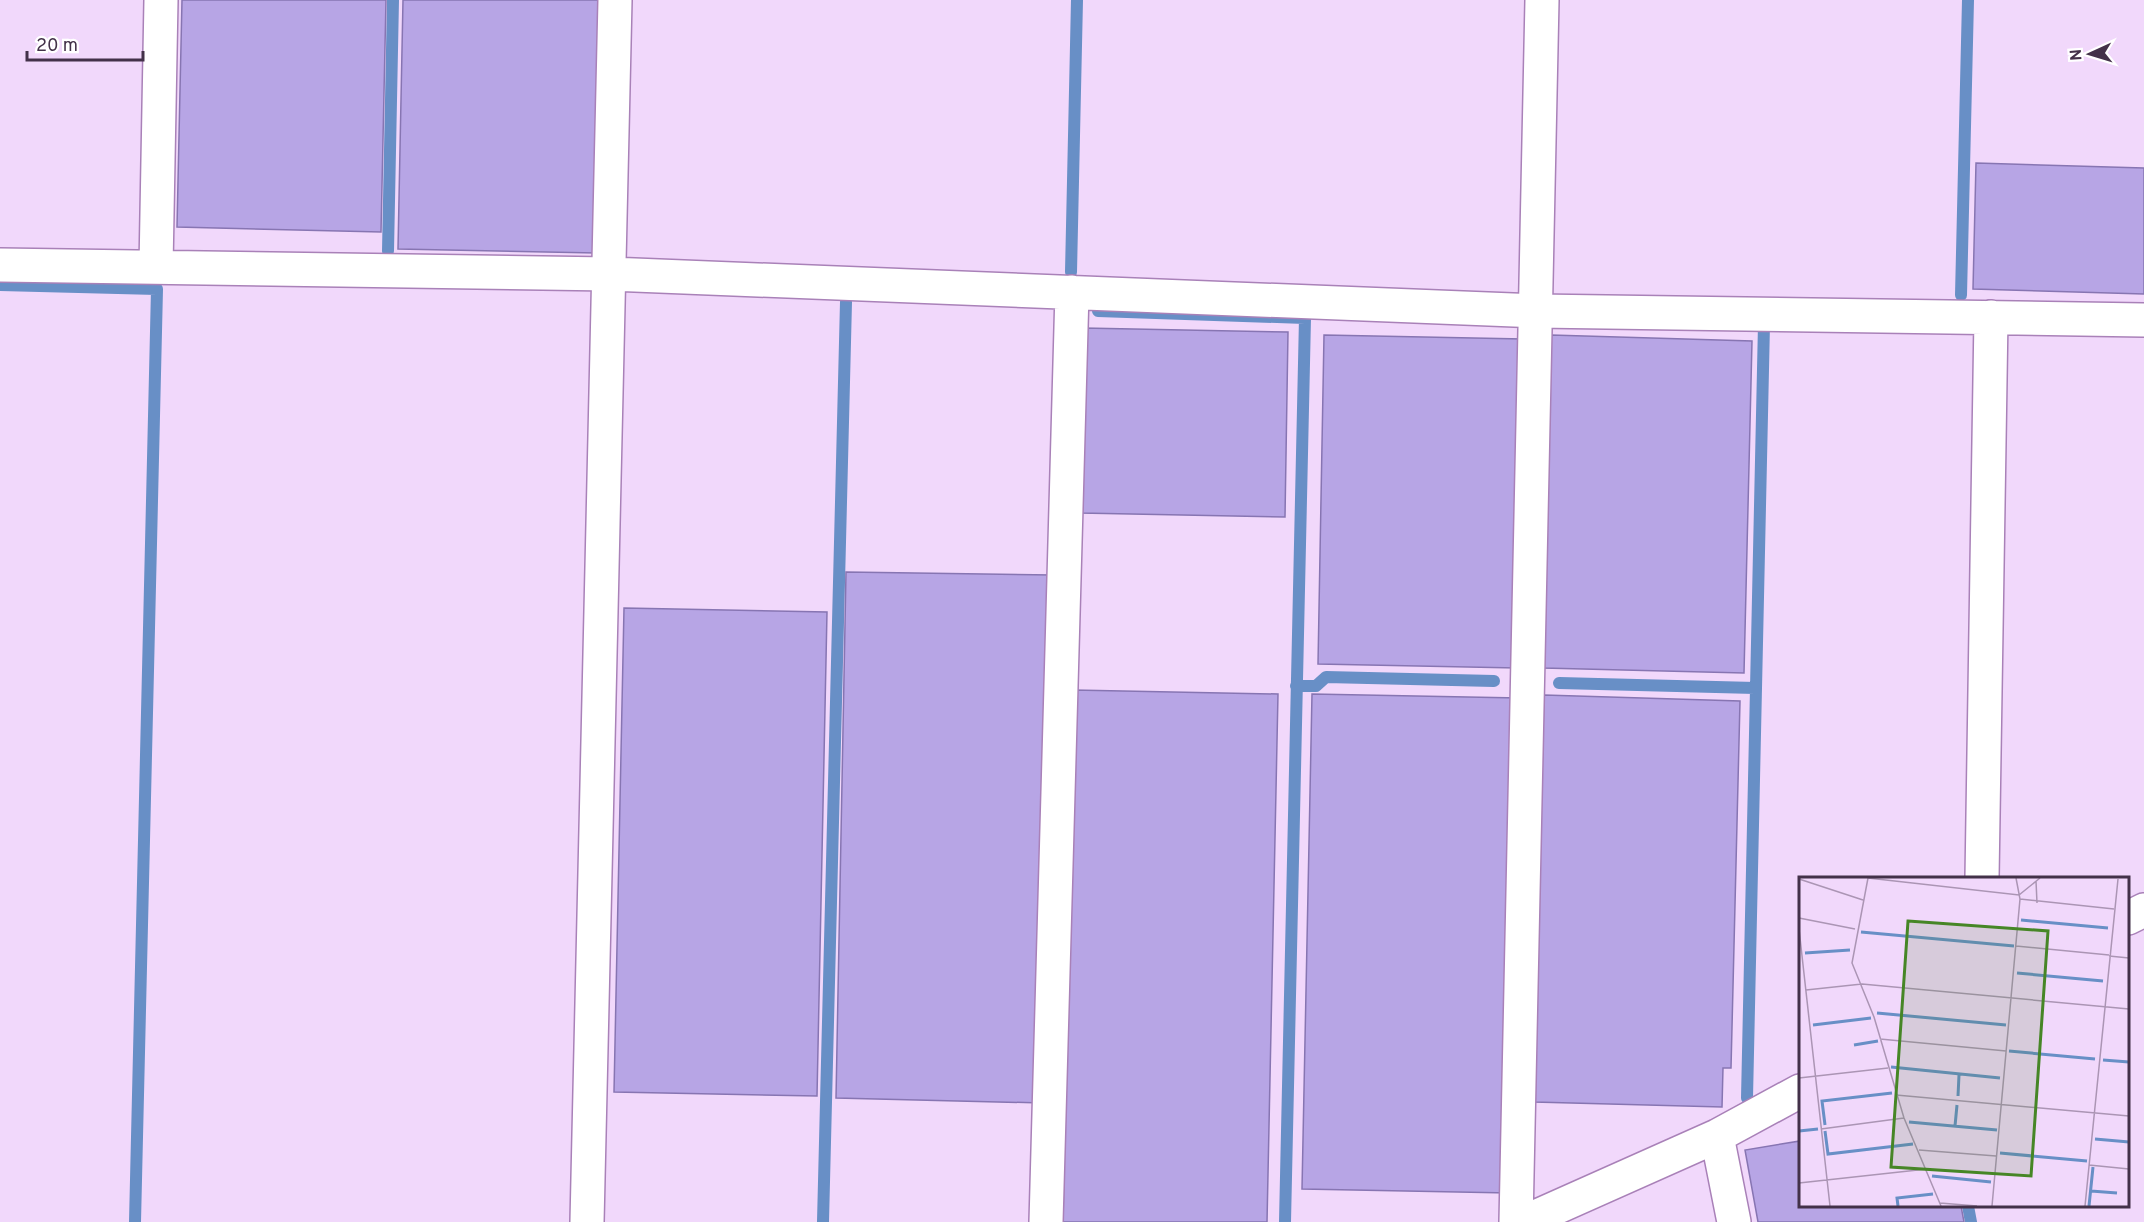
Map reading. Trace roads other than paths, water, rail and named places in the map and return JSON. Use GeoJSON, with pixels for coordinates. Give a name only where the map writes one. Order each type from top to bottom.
{"type":"FeatureCollection","features":[{"type":"Feature","properties":{"kind":"street"},"geometry":{"type":"LineString","coordinates":[[156,267],[161,0]]}},
{"type":"Feature","properties":{"kind":"street"},"geometry":{"type":"LineString","coordinates":[[586,1222],[615,0]]}},
{"type":"Feature","properties":{"kind":"street"},"geometry":{"type":"LineString","coordinates":[[1516,1222],[1542,0]]}},
{"type":"Feature","properties":{"kind":"street"},"geometry":{"type":"LineString","coordinates":[[0,265],[610,274],[1537,311],[2144,320]]}},
{"type":"Feature","properties":{"kind":"street"},"geometry":{"type":"LineString","coordinates":[[1046,1222],[1072,292]]}},
{"type":"Feature","properties":{"kind":"street"},"geometry":{"type":"LineString","coordinates":[[1982,877],[1991,318]]}},
{"type":"Feature","properties":{"kind":"street"},"geometry":{"type":"LineString","coordinates":[[1524,1222],[1717,1136],[1799,1092]]}},
{"type":"Feature","properties":{"kind":"street"},"geometry":{"type":"LineString","coordinates":[[1717,1136],[1734,1222]]}},
{"type":"Feature","properties":{"kind":"waterway"},"geometry":{"type":"LineString","coordinates":[[388,251],[393,0]]}},
{"type":"Feature","properties":{"kind":"waterway"},"geometry":{"type":"LineString","coordinates":[[1071,272],[1077,0]]}},
{"type":"Feature","properties":{"kind":"waterway"},"geometry":{"type":"LineString","coordinates":[[1961,295],[1968,0]]}},
{"type":"Feature","properties":{"kind":"waterway"},"geometry":{"type":"LineString","coordinates":[[0,285],[157,289],[135,1222]]}},
{"type":"Feature","properties":{"kind":"waterway"},"geometry":{"type":"LineString","coordinates":[[823,1222],[846,302]]}},
{"type":"Feature","properties":{"kind":"waterway"},"geometry":{"type":"LineString","coordinates":[[1098,311],[1305,318],[1285,1222]]}},
{"type":"Feature","properties":{"kind":"waterway"},"geometry":{"type":"LineString","coordinates":[[1747,1098],[1764,324],[1772,325]]}},
{"type":"Feature","properties":{"kind":"waterway"},"geometry":{"type":"LineString","coordinates":[[1296,686],[1316,686],[1326,677],[1494,681]]}},
{"type":"Feature","properties":{"kind":"waterway"},"geometry":{"type":"LineString","coordinates":[[1559,683],[1755,688]]}},
{"type":"Feature","properties":{"kind":"waterway"},"geometry":{"type":"LineString","coordinates":[[1968,1207],[1971,1222]]}}]}
